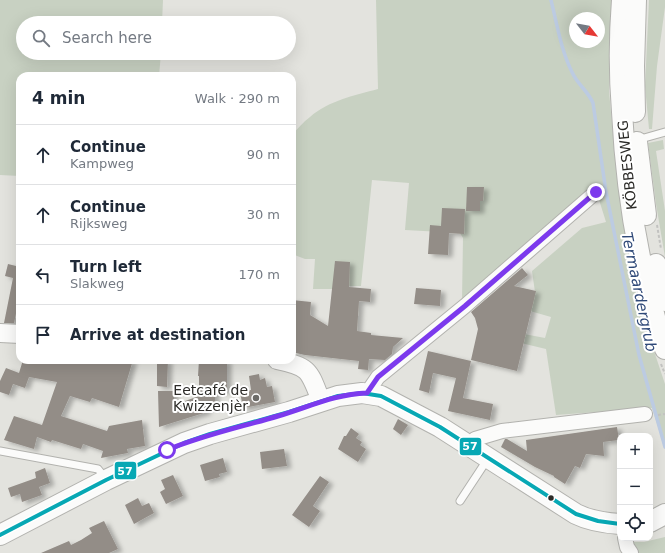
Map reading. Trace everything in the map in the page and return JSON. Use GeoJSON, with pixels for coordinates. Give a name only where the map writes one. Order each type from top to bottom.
{"type":"FeatureCollection","features":[{"type":"Feature","properties":{"kind":"main road","name":"KÖBBESWEG"},"geometry":{"type":"LineString","coordinates":[[622,0],[620,61],[630,142]]}},
{"type":"Feature","properties":{"kind":"main road","name":"KÖBBESWEG"},"geometry":{"type":"LineString","coordinates":[[636,0],[634,66],[627,180],[633,222],[661,296],[665,349]]}},
{"type":"Feature","properties":{"kind":"main road"},"geometry":{"type":"LineString","coordinates":[[2,529],[184,443],[338,396],[367,393],[381,396],[440,427],[583,518],[608,524],[617,524]]}},
{"type":"Feature","properties":{"kind":"main road"},"geometry":{"type":"LineString","coordinates":[[665,514],[650,522],[665,519]]}},
{"type":"Feature","properties":{"kind":"street"},"geometry":{"type":"LineString","coordinates":[[367,393],[378,377],[465,306],[596,192]]}},
{"type":"Feature","properties":{"kind":"street"},"geometry":{"type":"LineString","coordinates":[[0,332],[16,334]]}},
{"type":"Feature","properties":{"kind":"street"},"geometry":{"type":"LineString","coordinates":[[294,364],[298,365],[308,372],[321,401]]}},
{"type":"Feature","properties":{"kind":"street"},"geometry":{"type":"LineString","coordinates":[[470,446],[475,439],[502,431],[652,414]]}},
{"type":"Feature","properties":{"kind":"street"},"geometry":{"type":"LineString","coordinates":[[626,541],[627,547],[631,553]]}},
{"type":"Feature","properties":{"kind":"lane"},"geometry":{"type":"LineString","coordinates":[[630,142],[665,132]]}},
{"type":"Feature","properties":{"kind":"lane"},"geometry":{"type":"LineString","coordinates":[[0,451],[98,469],[106,480]]}},
{"type":"Feature","properties":{"kind":"lane"},"geometry":{"type":"LineString","coordinates":[[460,501],[488,458]]}},
{"type":"Feature","properties":{"kind":"path"},"geometry":{"type":"LineString","coordinates":[[652,414],[665,414]]}},
{"type":"Feature","properties":{"kind":"green space"},"geometry":{"type":"Polygon","coordinates":[[[0,0],[163,0],[162,16],[16,16],[16,60],[160,60],[159,72],[16,72],[16,176],[0,175],[0,0]]]}},
{"type":"Feature","properties":{"kind":"green space"},"geometry":{"type":"Polygon","coordinates":[[[376,0],[612,0],[609,91],[617,178],[632,275],[640,309],[665,384],[665,449],[652,408],[556,415],[546,349],[521,343],[524,334],[545,338],[551,317],[530,311],[535,292],[532,271],[582,228],[606,222],[595,187],[462,301],[463,238],[460,233],[405,230],[409,183],[372,180],[361,286],[313,289],[315,259],[305,259],[296,256],[296,130],[317,111],[342,99],[378,89],[376,0]]]}},
{"type":"Feature","properties":{"kind":"green space"},"geometry":{"type":"Polygon","coordinates":[[[649,0],[665,0],[657,66],[652,129],[649,129],[645,86],[649,0]]]}},
{"type":"Feature","properties":{"kind":"green space"},"geometry":{"type":"Polygon","coordinates":[[[663,140],[664,149],[656,151],[665,211],[665,257],[648,143],[663,140]]]}},
{"type":"Feature","properties":{"kind":"green space"},"geometry":{"type":"Polygon","coordinates":[[[665,537],[665,553],[638,553],[628,542],[644,542],[665,537]]]}},
{"type":"Feature","properties":{"kind":"building"},"geometry":{"type":"Polygon","coordinates":[[[467,187],[484,187],[483,201],[480,201],[480,211],[466,211],[467,187]]]}},
{"type":"Feature","properties":{"kind":"building"},"geometry":{"type":"Polygon","coordinates":[[[442,208],[465,209],[464,234],[449,233],[448,255],[428,254],[430,225],[441,226],[442,208]]]}},
{"type":"Feature","properties":{"kind":"building"},"geometry":{"type":"Polygon","coordinates":[[[335,261],[350,262],[349,287],[371,289],[370,302],[359,301],[357,331],[371,333],[371,335],[403,338],[393,347],[392,354],[385,360],[369,359],[368,370],[358,369],[359,361],[296,353],[296,300],[311,302],[310,315],[328,326],[335,261]]]}},
{"type":"Feature","properties":{"kind":"building"},"geometry":{"type":"Polygon","coordinates":[[[8,264],[16,266],[16,314],[14,323],[4,323],[13,278],[5,276],[8,264]]]}},
{"type":"Feature","properties":{"kind":"building"},"geometry":{"type":"Polygon","coordinates":[[[522,268],[528,275],[514,286],[536,291],[517,371],[471,360],[478,329],[475,318],[471,312],[522,268]]]}},
{"type":"Feature","properties":{"kind":"building"},"geometry":{"type":"Polygon","coordinates":[[[416,288],[441,290],[440,306],[414,304],[416,288]]]}},
{"type":"Feature","properties":{"kind":"building"},"geometry":{"type":"Polygon","coordinates":[[[428,351],[471,361],[463,398],[493,404],[490,420],[448,411],[456,378],[433,373],[429,393],[419,390],[428,351]]]}},
{"type":"Feature","properties":{"kind":"building"},"geometry":{"type":"Polygon","coordinates":[[[22,364],[132,364],[119,407],[92,398],[90,402],[70,396],[61,416],[107,431],[109,426],[142,420],[145,446],[127,449],[128,453],[101,458],[103,451],[83,444],[81,449],[37,437],[34,449],[4,440],[14,416],[42,425],[57,382],[29,377],[25,388],[13,384],[9,395],[0,392],[0,381],[6,368],[19,373],[22,364]]]}},
{"type":"Feature","properties":{"kind":"building"},"geometry":{"type":"Polygon","coordinates":[[[157,364],[168,364],[167,387],[157,386],[157,364]]]}},
{"type":"Feature","properties":{"kind":"building"},"geometry":{"type":"Polygon","coordinates":[[[199,364],[227,364],[227,391],[215,392],[215,407],[205,407],[207,412],[159,427],[158,391],[174,391],[174,405],[199,396],[199,364]]]}},
{"type":"Feature","properties":{"kind":"building"},"geometry":{"type":"Polygon","coordinates":[[[259,374],[260,380],[265,378],[267,387],[272,386],[275,402],[243,408],[240,392],[251,390],[249,376],[259,374]]]}},
{"type":"Feature","properties":{"kind":"building"},"geometry":{"type":"Polygon","coordinates":[[[398,419],[408,425],[401,435],[393,429],[398,419]]]}},
{"type":"Feature","properties":{"kind":"building"},"geometry":{"type":"Polygon","coordinates":[[[617,427],[618,433],[617,440],[603,442],[604,456],[586,454],[580,468],[575,466],[565,484],[554,476],[535,467],[501,447],[505,439],[507,439],[527,451],[526,440],[617,427]]]}},
{"type":"Feature","properties":{"kind":"building"},"geometry":{"type":"Polygon","coordinates":[[[351,428],[359,434],[356,438],[362,442],[360,445],[366,449],[358,462],[338,449],[344,436],[346,436],[351,428]]]}},
{"type":"Feature","properties":{"kind":"building"},"geometry":{"type":"Polygon","coordinates":[[[284,449],[287,466],[262,469],[260,452],[284,449]]]}},
{"type":"Feature","properties":{"kind":"building"},"geometry":{"type":"Polygon","coordinates":[[[223,458],[227,472],[219,474],[220,477],[205,481],[200,465],[223,458]]]}},
{"type":"Feature","properties":{"kind":"building"},"geometry":{"type":"Polygon","coordinates":[[[45,468],[50,483],[39,487],[42,495],[22,502],[20,494],[11,497],[8,488],[36,478],[35,472],[45,468]]]}},
{"type":"Feature","properties":{"kind":"building"},"geometry":{"type":"Polygon","coordinates":[[[173,475],[183,496],[166,504],[160,492],[165,489],[161,480],[173,475]]]}},
{"type":"Feature","properties":{"kind":"building"},"geometry":{"type":"Polygon","coordinates":[[[320,476],[329,482],[313,506],[320,511],[309,527],[292,515],[320,476]]]}},
{"type":"Feature","properties":{"kind":"building"},"geometry":{"type":"Polygon","coordinates":[[[138,498],[142,506],[149,503],[154,513],[134,524],[125,505],[138,498]]]}},
{"type":"Feature","properties":{"kind":"building"},"geometry":{"type":"Polygon","coordinates":[[[104,521],[118,549],[109,553],[41,553],[69,541],[71,545],[81,540],[92,533],[89,528],[104,521]]]}},
{"type":"Feature","properties":{"kind":"waterway","name":"Termaardergrub"},"geometry":{"type":"LineString","coordinates":[[551,0],[568,64],[574,76],[593,103],[605,185]]}},
{"type":"Feature","properties":{"kind":"waterway","name":"Termaardergrub"},"geometry":{"type":"LineString","coordinates":[[605,187],[639,355],[665,447]]}},
{"type":"Feature","properties":{"kind":"transit line","name":"57"},"geometry":{"type":"LineString","coordinates":[[0,535],[106,480],[184,443],[338,396],[362,393],[381,396],[440,427],[576,514],[598,521],[617,524]]}},
{"type":"Feature","properties":{"kind":"place","name":"Eetcafé de Kwizzenjèr"},"geometry":{"type":"Point","coordinates":[256,398]}},
{"type":"Feature","properties":{"kind":"route"},"geometry":{"type":"LineString","coordinates":[[167,450],[210,434],[251,424],[338,396],[367,393],[378,377],[465,306],[596,192]]}}]}
